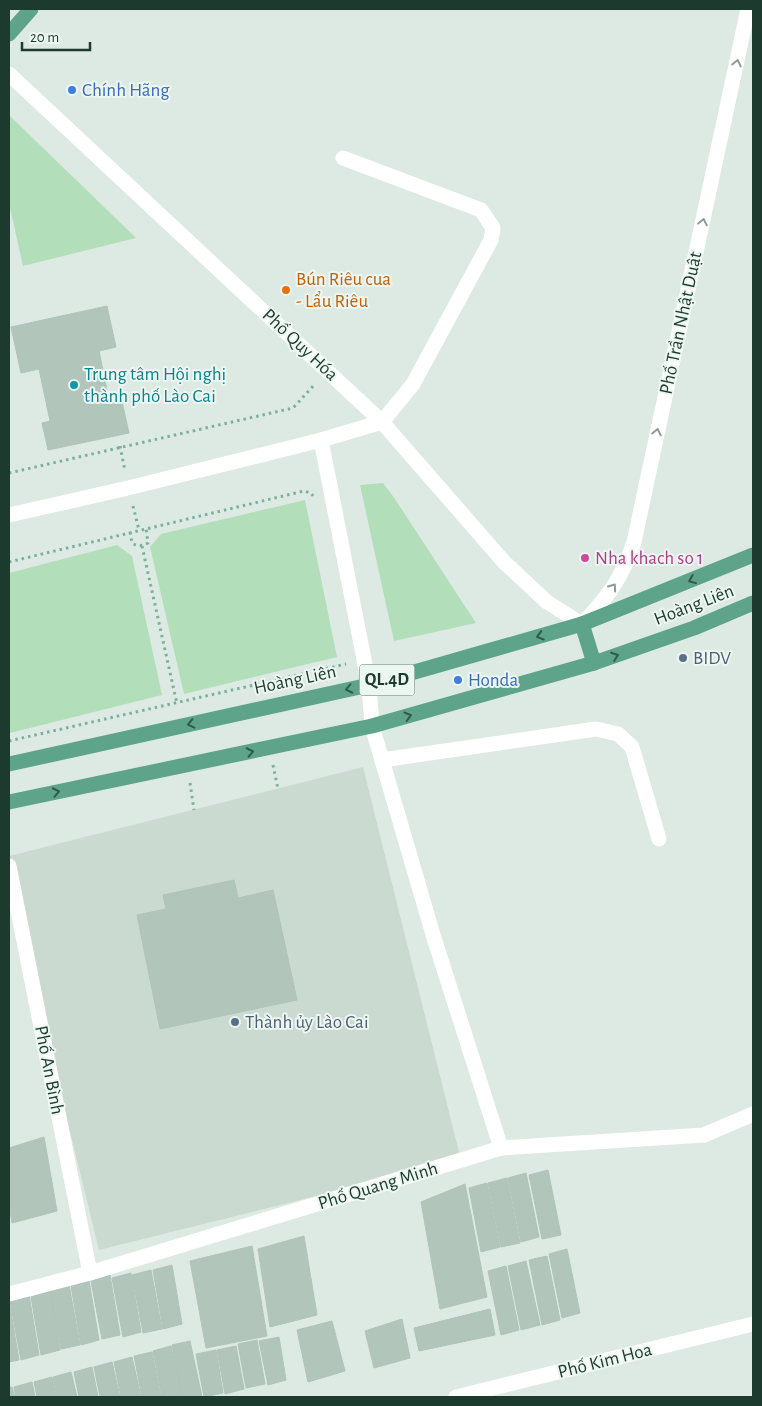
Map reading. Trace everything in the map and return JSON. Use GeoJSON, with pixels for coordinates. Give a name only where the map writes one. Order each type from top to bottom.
{"type":"FeatureCollection","features":[{"type":"Feature","properties":{"kind":"main road"},"geometry":{"type":"LineString","coordinates":[[9,34],[31,9]]}},
{"type":"Feature","properties":{"kind":"main road","name":"Hoàng Liên"},"geometry":{"type":"LineString","coordinates":[[9,764],[369,684],[582,624],[753,555]]}},
{"type":"Feature","properties":{"kind":"main road","name":"Hoàng Liên"},"geometry":{"type":"LineString","coordinates":[[9,802],[372,726],[594,663],[694,628],[753,603]]}},
{"type":"Feature","properties":{"kind":"main road"},"geometry":{"type":"LineString","coordinates":[[582,624],[594,663]]}},
{"type":"Feature","properties":{"kind":"street","name":"Phố Trần Nhật Duật"},"geometry":{"type":"LineString","coordinates":[[582,624],[600,606],[616,584],[634,542],[748,9]]}},
{"type":"Feature","properties":{"kind":"street","name":"Phố Quy Hóa"},"geometry":{"type":"LineString","coordinates":[[9,74],[382,422],[504,562],[547,602],[582,624]]}},
{"type":"Feature","properties":{"kind":"street"},"geometry":{"type":"LineString","coordinates":[[9,515],[128,488],[321,440],[382,422],[413,384],[491,240],[493,228],[481,210],[343,158]]}},
{"type":"Feature","properties":{"kind":"street"},"geometry":{"type":"LineString","coordinates":[[321,440],[369,684],[372,726],[434,938],[501,1148]]}},
{"type":"Feature","properties":{"kind":"street"},"geometry":{"type":"LineString","coordinates":[[382,760],[596,728],[618,734],[632,747],[659,839]]}},
{"type":"Feature","properties":{"kind":"street","name":"Phố An Bình"},"geometry":{"type":"LineString","coordinates":[[9,866],[90,1274]]}},
{"type":"Feature","properties":{"kind":"street","name":"Phố Quang Minh"},"geometry":{"type":"LineString","coordinates":[[9,1294],[90,1274],[501,1148],[704,1135],[753,1114]]}},
{"type":"Feature","properties":{"kind":"street","name":"Phố Kim Hoa"},"geometry":{"type":"LineString","coordinates":[[456,1397],[753,1324]]}},
{"type":"Feature","properties":{"kind":"path"},"geometry":{"type":"LineString","coordinates":[[9,473],[293,408],[328,371]]}},
{"type":"Feature","properties":{"kind":"path"},"geometry":{"type":"LineString","coordinates":[[9,562],[304,491],[311,493],[316,501]]}},
{"type":"Feature","properties":{"kind":"path"},"geometry":{"type":"LineString","coordinates":[[130,532],[132,543],[142,546],[148,543],[146,528]]}},
{"type":"Feature","properties":{"kind":"path"},"geometry":{"type":"LineString","coordinates":[[142,546],[183,726]]}},
{"type":"Feature","properties":{"kind":"path"},"geometry":{"type":"LineString","coordinates":[[9,740],[348,663]]}},
{"type":"Feature","properties":{"kind":"path"},"geometry":{"type":"LineString","coordinates":[[269,748],[278,789]]}},
{"type":"Feature","properties":{"kind":"path"},"geometry":{"type":"LineString","coordinates":[[187,765],[194,810]]}},
{"type":"Feature","properties":{"kind":"shaded area","name":"Thành ủy Lào Cai"},"geometry":{"type":"Polygon","coordinates":[[[363,767],[461,1160],[99,1250],[9,883],[9,856],[363,767]]]}},
{"type":"Feature","properties":{"kind":"green space"},"geometry":{"type":"Polygon","coordinates":[[[9,115],[136,238],[23,266],[9,203],[9,115]]]}},
{"type":"Feature","properties":{"kind":"green space"},"geometry":{"type":"Polygon","coordinates":[[[383,483],[476,623],[394,641],[360,485],[383,483]]]}},
{"type":"Feature","properties":{"kind":"green space"},"geometry":{"type":"Polygon","coordinates":[[[305,500],[337,657],[184,694],[150,547],[161,534],[305,500]]]}},
{"type":"Feature","properties":{"kind":"green space"},"geometry":{"type":"Polygon","coordinates":[[[117,545],[132,556],[162,695],[10,733],[9,573],[117,545]]]}},
{"type":"Feature","properties":{"kind":"building","name":"Trung tâm Hội nghị thành phố Lào Cai"},"geometry":{"type":"Polygon","coordinates":[[[107,306],[116,347],[99,351],[109,400],[121,397],[129,433],[48,450],[42,423],[50,421],[39,369],[21,373],[11,327],[107,306]]]}},
{"type":"Feature","properties":{"kind":"building"},"geometry":{"type":"Polygon","coordinates":[[[234,880],[238,898],[273,890],[297,1000],[160,1029],[137,915],[166,909],[163,895],[234,880]]]}},
{"type":"Feature","properties":{"kind":"building"},"geometry":{"type":"Polygon","coordinates":[[[44,1137],[57,1211],[12,1223],[9,1204],[9,1148],[44,1137]]]}},
{"type":"Feature","properties":{"kind":"building"},"geometry":{"type":"Polygon","coordinates":[[[548,1170],[561,1235],[542,1239],[529,1175],[548,1170]]]}},
{"type":"Feature","properties":{"kind":"building"},"geometry":{"type":"Polygon","coordinates":[[[526,1173],[539,1237],[521,1242],[508,1178],[526,1173]]]}},
{"type":"Feature","properties":{"kind":"building"},"geometry":{"type":"Polygon","coordinates":[[[507,1178],[520,1243],[501,1247],[488,1183],[507,1178]]]}},
{"type":"Feature","properties":{"kind":"building"},"geometry":{"type":"Polygon","coordinates":[[[487,1183],[500,1247],[481,1252],[469,1188],[487,1183]]]}},
{"type":"Feature","properties":{"kind":"building"},"geometry":{"type":"Polygon","coordinates":[[[465,1184],[487,1297],[440,1309],[421,1202],[465,1184]]]}},
{"type":"Feature","properties":{"kind":"building"},"geometry":{"type":"Polygon","coordinates":[[[304,1236],[317,1315],[270,1327],[258,1249],[304,1236]]]}},
{"type":"Feature","properties":{"kind":"building"},"geometry":{"type":"Polygon","coordinates":[[[252,1246],[267,1336],[206,1348],[190,1261],[252,1246]]]}},
{"type":"Feature","properties":{"kind":"building"},"geometry":{"type":"Polygon","coordinates":[[[567,1249],[580,1313],[562,1318],[549,1254],[567,1249]]]}},
{"type":"Feature","properties":{"kind":"building"},"geometry":{"type":"Polygon","coordinates":[[[547,1256],[560,1320],[542,1325],[529,1260],[547,1256]]]}},
{"type":"Feature","properties":{"kind":"building"},"geometry":{"type":"Polygon","coordinates":[[[526,1261],[540,1325],[521,1330],[508,1266],[526,1261]]]}},
{"type":"Feature","properties":{"kind":"building"},"geometry":{"type":"Polygon","coordinates":[[[172,1265],[182,1324],[163,1329],[153,1270],[172,1265]]]}},
{"type":"Feature","properties":{"kind":"building"},"geometry":{"type":"Polygon","coordinates":[[[506,1266],[519,1330],[501,1335],[488,1271],[506,1266]]]}},
{"type":"Feature","properties":{"kind":"building"},"geometry":{"type":"Polygon","coordinates":[[[151,1270],[162,1329],[143,1333],[132,1275],[151,1270]]]}},
{"type":"Feature","properties":{"kind":"building"},"geometry":{"type":"Polygon","coordinates":[[[131,1273],[141,1332],[123,1337],[112,1278],[131,1273]]]}},
{"type":"Feature","properties":{"kind":"building"},"geometry":{"type":"Polygon","coordinates":[[[110,1275],[120,1335],[102,1339],[91,1281],[110,1275]]]}},
{"type":"Feature","properties":{"kind":"building"},"geometry":{"type":"Polygon","coordinates":[[[89,1281],[99,1340],[81,1345],[71,1286],[89,1281]]]}},
{"type":"Feature","properties":{"kind":"building"},"geometry":{"type":"Polygon","coordinates":[[[69,1285],[80,1345],[61,1349],[50,1291],[69,1285]]]}},
{"type":"Feature","properties":{"kind":"building"},"geometry":{"type":"Polygon","coordinates":[[[50,1291],[60,1350],[41,1355],[31,1297],[50,1291]]]}},
{"type":"Feature","properties":{"kind":"building"},"geometry":{"type":"Polygon","coordinates":[[[29,1295],[39,1355],[21,1360],[10,1301],[29,1295]]]}},
{"type":"Feature","properties":{"kind":"building"},"geometry":{"type":"Polygon","coordinates":[[[9,1300],[19,1360],[9,1362],[9,1300]]]}},
{"type":"Feature","properties":{"kind":"building"},"geometry":{"type":"Polygon","coordinates":[[[490,1309],[495,1335],[419,1351],[414,1328],[490,1309]]]}},
{"type":"Feature","properties":{"kind":"building"},"geometry":{"type":"Polygon","coordinates":[[[402,1319],[410,1358],[374,1368],[365,1331],[402,1319]]]}},
{"type":"Feature","properties":{"kind":"building"},"geometry":{"type":"Polygon","coordinates":[[[332,1321],[345,1371],[308,1382],[297,1330],[332,1321]]]}},
{"type":"Feature","properties":{"kind":"building"},"geometry":{"type":"Polygon","coordinates":[[[279,1337],[286,1380],[268,1385],[259,1341],[279,1337]]]}},
{"type":"Feature","properties":{"kind":"building"},"geometry":{"type":"Polygon","coordinates":[[[257,1340],[265,1384],[246,1388],[238,1344],[257,1340]]]}},
{"type":"Feature","properties":{"kind":"building"},"geometry":{"type":"Polygon","coordinates":[[[190,1341],[202,1397],[182,1397],[172,1345],[190,1341]]]}},
{"type":"Feature","properties":{"kind":"building"},"geometry":{"type":"Polygon","coordinates":[[[171,1346],[182,1397],[162,1397],[153,1351],[171,1346]]]}},
{"type":"Feature","properties":{"kind":"building"},"geometry":{"type":"Polygon","coordinates":[[[236,1346],[244,1389],[225,1394],[217,1350],[236,1346]]]}},
{"type":"Feature","properties":{"kind":"building"},"geometry":{"type":"Polygon","coordinates":[[[216,1350],[223,1393],[204,1397],[196,1354],[216,1350]]]}},
{"type":"Feature","properties":{"kind":"building"},"geometry":{"type":"Polygon","coordinates":[[[152,1352],[161,1397],[142,1397],[134,1356],[152,1352]]]}},
{"type":"Feature","properties":{"kind":"building"},"geometry":{"type":"Polygon","coordinates":[[[132,1357],[141,1397],[121,1397],[114,1362],[132,1357]]]}},
{"type":"Feature","properties":{"kind":"building"},"geometry":{"type":"Polygon","coordinates":[[[112,1362],[120,1397],[100,1397],[94,1367],[112,1362]]]}},
{"type":"Feature","properties":{"kind":"building"},"geometry":{"type":"Polygon","coordinates":[[[92,1367],[98,1397],[79,1397],[74,1372],[92,1367]]]}},
{"type":"Feature","properties":{"kind":"building"},"geometry":{"type":"Polygon","coordinates":[[[71,1372],[77,1397],[57,1397],[53,1377],[71,1372]]]}},
{"type":"Feature","properties":{"kind":"building"},"geometry":{"type":"Polygon","coordinates":[[[52,1377],[56,1397],[37,1397],[34,1382],[52,1377]]]}},
{"type":"Feature","properties":{"kind":"building"},"geometry":{"type":"Polygon","coordinates":[[[32,1382],[35,1397],[16,1397],[14,1387],[32,1382]]]}},
{"type":"Feature","properties":{"kind":"building"},"geometry":{"type":"Polygon","coordinates":[[[9,1387],[12,1387],[15,1397],[9,1397],[9,1387]]]}},
{"type":"Feature","properties":{"kind":"place","name":"Chính Hãng"},"geometry":{"type":"Point","coordinates":[72,90]}},
{"type":"Feature","properties":{"kind":"place","name":"Bún Riêu cua - Lẩu Riêu"},"geometry":{"type":"Point","coordinates":[286,290]}},
{"type":"Feature","properties":{"kind":"place","name":"Trung tâm Hội nghị thành phố Lào Cai"},"geometry":{"type":"Point","coordinates":[74,385]}},
{"type":"Feature","properties":{"kind":"place","name":"Nha khach so 1"},"geometry":{"type":"Point","coordinates":[585,558]}},
{"type":"Feature","properties":{"kind":"place","name":"BIDV"},"geometry":{"type":"Point","coordinates":[683,658]}},
{"type":"Feature","properties":{"kind":"place","name":"Honda"},"geometry":{"type":"Point","coordinates":[458,680]}},
{"type":"Feature","properties":{"kind":"place","name":"Thành ủy Lào Cai"},"geometry":{"type":"Point","coordinates":[235,1022]}}]}
